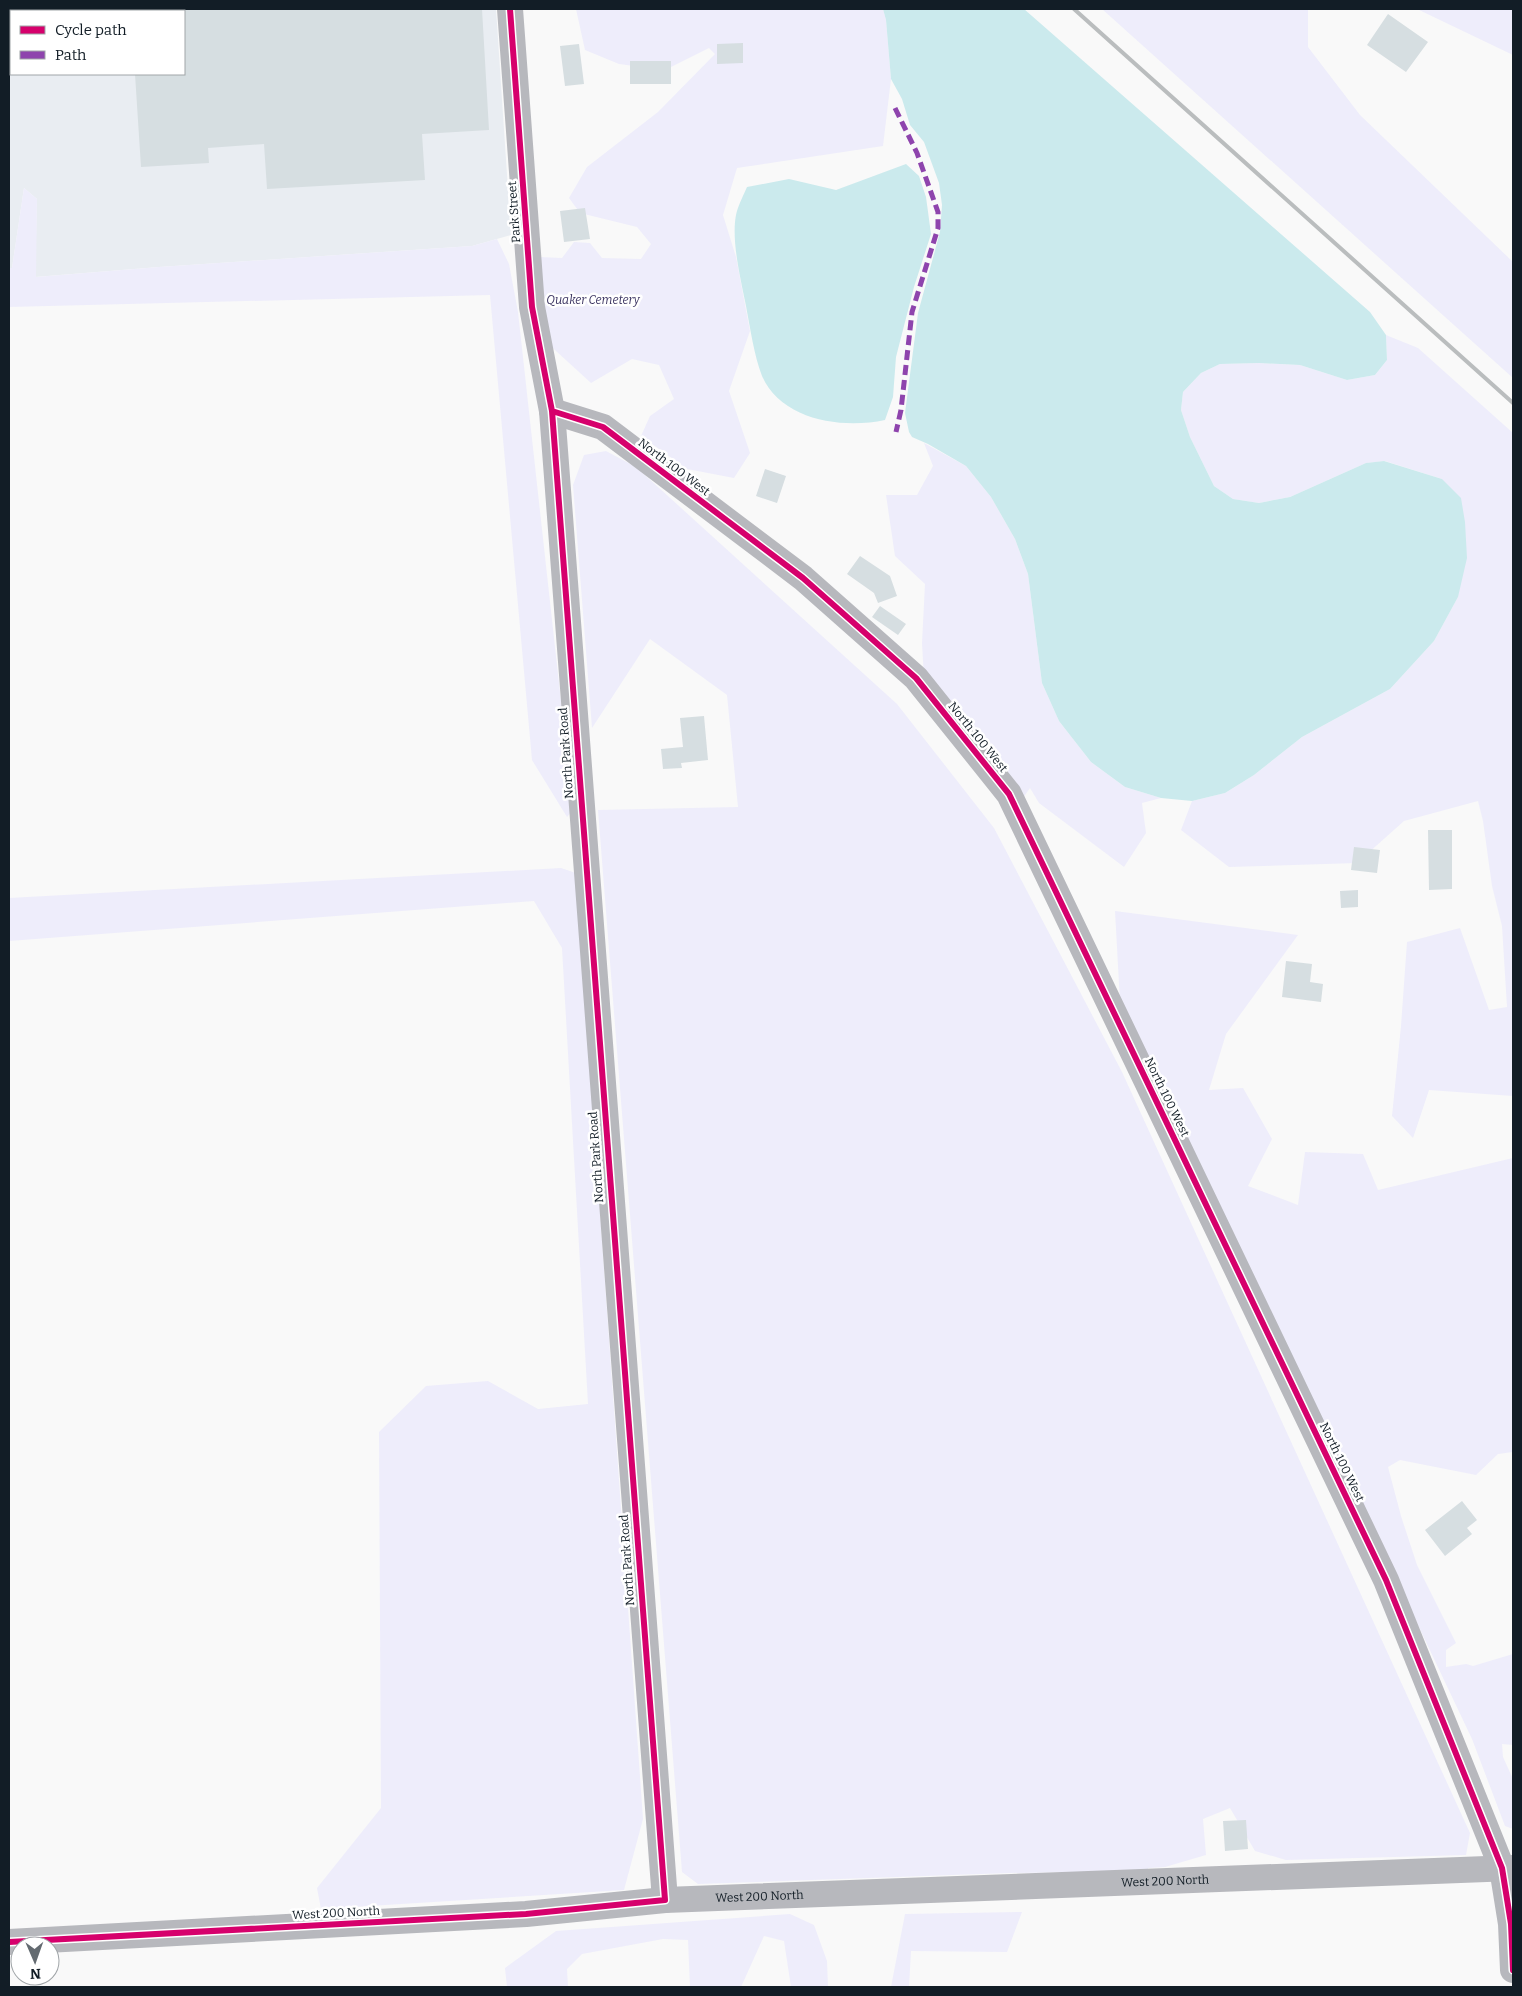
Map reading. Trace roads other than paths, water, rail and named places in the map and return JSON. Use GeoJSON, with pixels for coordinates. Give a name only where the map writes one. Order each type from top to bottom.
{"type":"FeatureCollection","features":[{"type":"Feature","properties":{"kind":"street","name":"Park Street"},"geometry":{"type":"LineString","coordinates":[[510,9],[532,307],[552,411]]}},
{"type":"Feature","properties":{"kind":"street","name":"North 100 West"},"geometry":{"type":"LineString","coordinates":[[552,411],[603,427],[803,578],[916,678],[1009,794],[1386,1580],[1508,1868],[1513,1970]]}},
{"type":"Feature","properties":{"kind":"street","name":"North Park Road"},"geometry":{"type":"LineString","coordinates":[[552,411],[665,1900]]}},
{"type":"Feature","properties":{"kind":"street","name":"West 200 North"},"geometry":{"type":"LineString","coordinates":[[9,1942],[526,1914],[665,1900],[1508,1868]]}},
{"type":"Feature","properties":{"kind":"water"},"geometry":{"type":"Polygon","coordinates":[[[883,9],[1024,9],[1370,312],[1386,335],[1387,360],[1375,375],[1347,380],[1300,365],[1259,363],[1220,364],[1201,373],[1183,392],[1181,410],[1190,437],[1214,486],[1233,499],[1259,503],[1290,497],[1366,463],[1384,461],[1442,479],[1461,498],[1465,522],[1467,558],[1458,597],[1434,641],[1390,689],[1302,737],[1254,775],[1225,793],[1192,801],[1161,798],[1125,787],[1091,762],[1059,721],[1042,683],[1028,574],[1015,539],[991,497],[966,466],[912,437],[909,432],[905,413],[918,313],[940,232],[942,205],[939,183],[924,142],[910,125],[902,99],[891,79],[886,20],[883,9]]]}},
{"type":"Feature","properties":{"kind":"water"},"geometry":{"type":"Polygon","coordinates":[[[906,164],[919,176],[926,197],[931,234],[914,287],[896,357],[893,397],[885,420],[868,423],[833,422],[799,412],[784,403],[771,391],[762,376],[757,359],[739,273],[736,248],[736,215],[742,197],[747,187],[789,179],[836,190],[906,164]]]}},
{"type":"Feature","properties":{"kind":"railway"},"geometry":{"type":"LineString","coordinates":[[1074,9],[1513,403]]}},
{"type":"Feature","properties":{"kind":"park label","name":"Quaker Cemetery"},"geometry":{"type":"Point","coordinates":[593,300]}}]}
